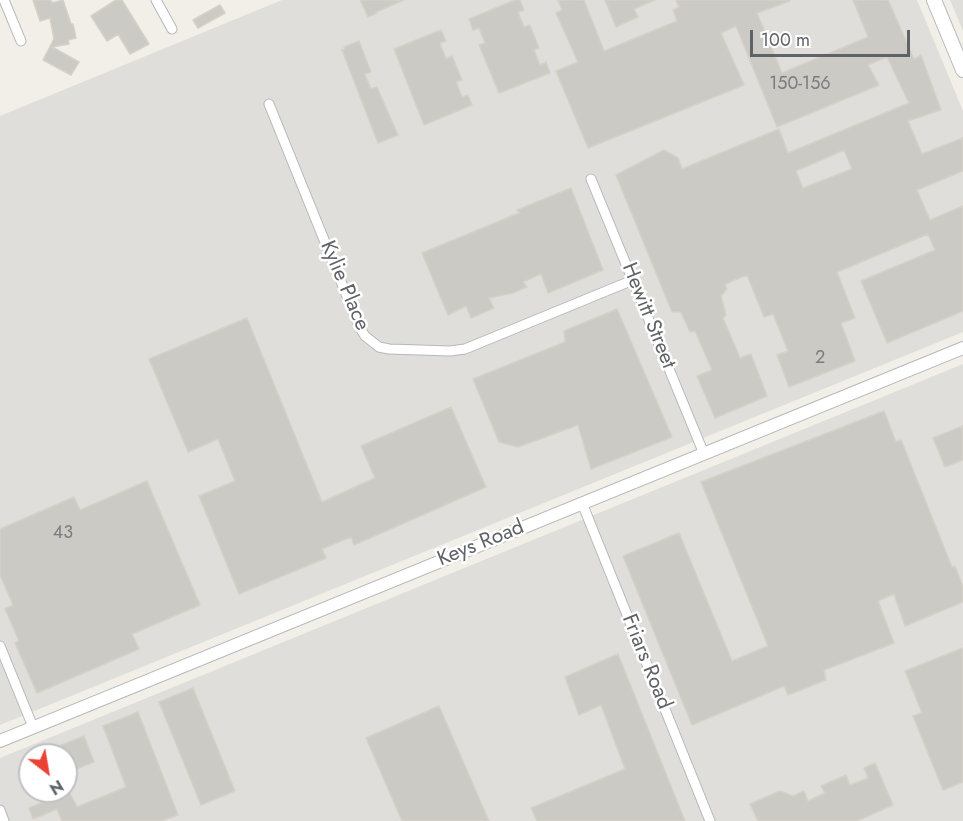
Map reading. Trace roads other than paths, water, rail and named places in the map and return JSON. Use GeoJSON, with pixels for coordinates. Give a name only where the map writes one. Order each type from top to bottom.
{"type":"FeatureCollection","features":[{"type":"Feature","properties":{"kind":"main road"},"geometry":{"type":"LineString","coordinates":[[934,0],[963,70]]}},
{"type":"Feature","properties":{"kind":"street"},"geometry":{"type":"LineString","coordinates":[[4,0],[21,41]]}},
{"type":"Feature","properties":{"kind":"street"},"geometry":{"type":"LineString","coordinates":[[156,0],[172,29]]}},
{"type":"Feature","properties":{"kind":"street","name":"Kylie Place"},"geometry":{"type":"LineString","coordinates":[[269,104],[359,326],[365,336],[379,347],[450,351],[465,349],[633,280]]}},
{"type":"Feature","properties":{"kind":"street","name":"Hewitt Street"},"geometry":{"type":"LineString","coordinates":[[591,179],[704,454]]}},
{"type":"Feature","properties":{"kind":"street","name":"Keys Road"},"geometry":{"type":"LineString","coordinates":[[0,741],[963,348]]}},
{"type":"Feature","properties":{"kind":"street","name":"Friars Road"},"geometry":{"type":"LineString","coordinates":[[582,504],[711,821]]}},
{"type":"Feature","properties":{"kind":"street"},"geometry":{"type":"LineString","coordinates":[[0,646],[33,727]]}},
{"type":"Feature","properties":{"kind":"street"},"geometry":{"type":"LineString","coordinates":[[0,810],[4,821]]}}]}
